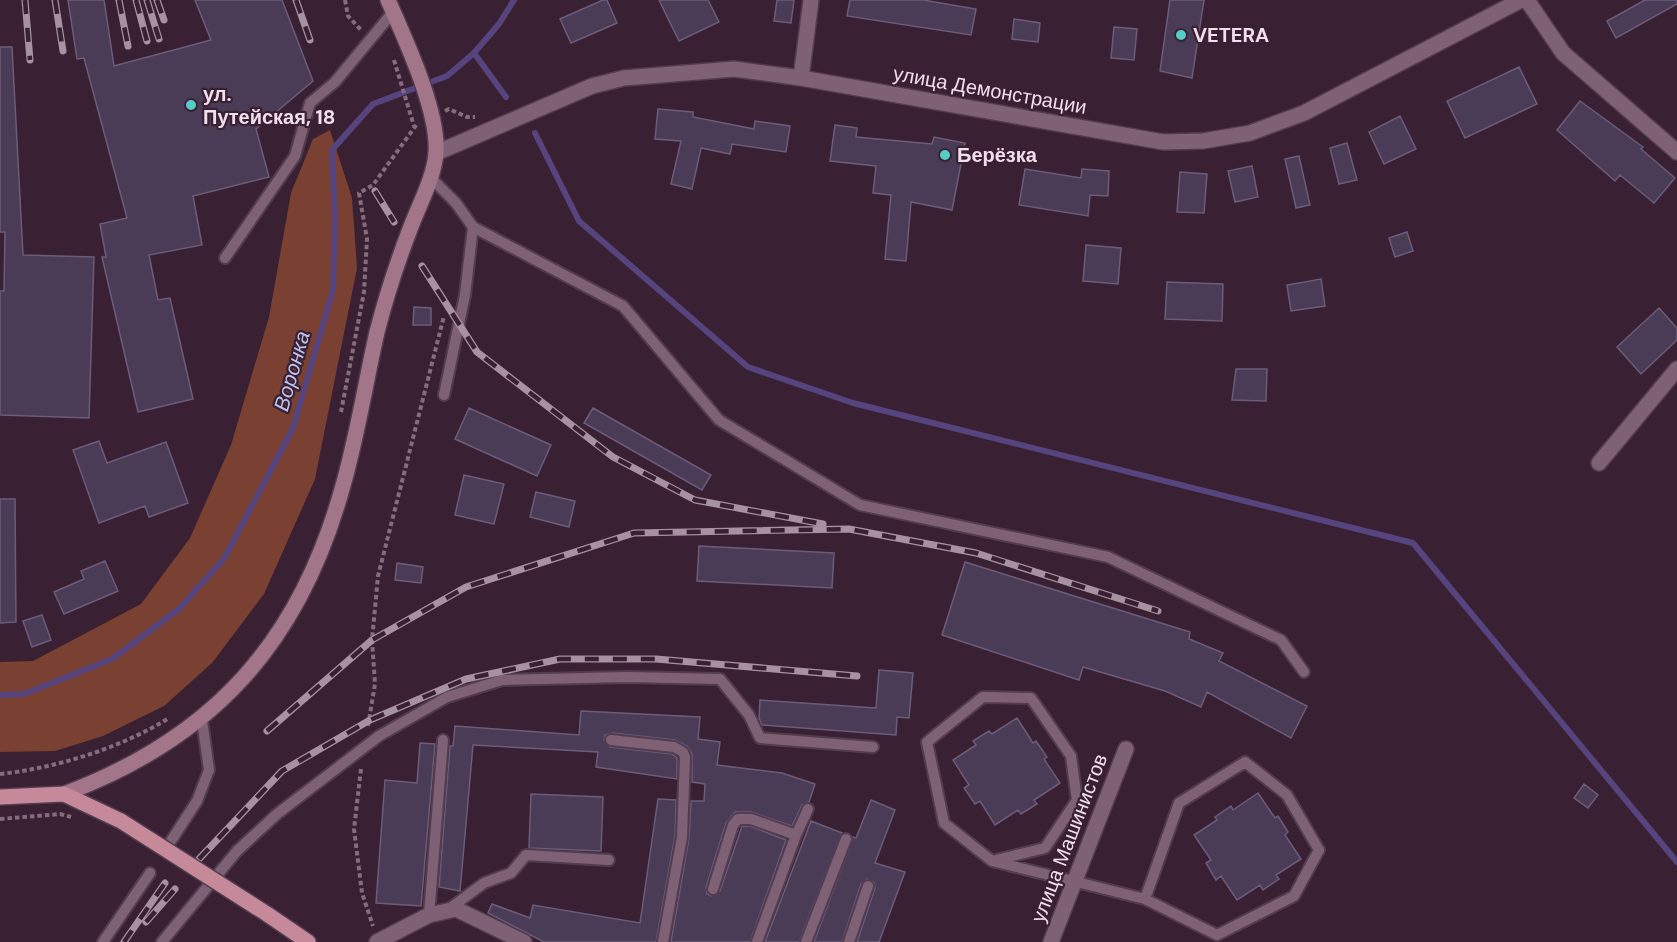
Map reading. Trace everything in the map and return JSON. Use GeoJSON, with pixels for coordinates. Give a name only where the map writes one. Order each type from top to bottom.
{"type":"FeatureCollection","features":[{"type":"Feature","properties":{"kind":"main road"},"geometry":{"type":"LineString","coordinates":[[0,797],[64,794],[121,821],[308,942]]}},
{"type":"Feature","properties":{"kind":"street"},"geometry":{"type":"LineString","coordinates":[[801,78],[812,0]]}},
{"type":"Feature","properties":{"kind":"street","name":"улица Демонстрации"},"geometry":{"type":"LineString","coordinates":[[436,153],[592,86],[624,78],[734,69],[801,78],[1163,142],[1203,141],[1250,133],[1304,113],[1521,0]]}},
{"type":"Feature","properties":{"kind":"street"},"geometry":{"type":"LineString","coordinates":[[1527,0],[1563,53],[1677,152]]}},
{"type":"Feature","properties":{"kind":"street"},"geometry":{"type":"LineString","coordinates":[[64,794],[101,780],[167,744],[202,720],[267,651],[292,612],[318,559],[342,492],[393,271],[430,177],[436,153],[433,117],[391,6]]}},
{"type":"Feature","properties":{"kind":"street"},"geometry":{"type":"LineString","coordinates":[[1599,463],[1677,369]]}},
{"type":"Feature","properties":{"kind":"street","name":"улица Машинистов"},"geometry":{"type":"LineString","coordinates":[[1051,942],[1126,749]]}},
{"type":"Feature","properties":{"kind":"street"},"geometry":{"type":"LineString","coordinates":[[377,942],[429,915],[449,909],[463,910],[524,942]]}},
{"type":"Feature","properties":{"kind":"lane"},"geometry":{"type":"LineString","coordinates":[[225,258],[296,156],[310,103],[334,82],[370,38],[391,6]]}},
{"type":"Feature","properties":{"kind":"lane"},"geometry":{"type":"LineString","coordinates":[[430,177],[456,203],[473,227],[623,306],[719,420],[860,505],[1108,557],[1281,640],[1304,672]]}},
{"type":"Feature","properties":{"kind":"lane"},"geometry":{"type":"LineString","coordinates":[[444,395],[465,296],[473,227]]}},
{"type":"Feature","properties":{"kind":"lane"},"geometry":{"type":"LineString","coordinates":[[162,942],[237,851],[277,814],[363,748],[447,697],[502,680],[627,677],[720,679],[744,709],[760,738],[873,747]]}},
{"type":"Feature","properties":{"kind":"lane"},"geometry":{"type":"LineString","coordinates":[[992,861],[1045,848],[1077,800],[1071,756],[1031,698],[983,697],[927,742],[944,823],[992,861],[1145,899],[1217,934],[1294,896],[1319,850],[1287,795],[1245,762],[1179,803],[1145,899]]}},
{"type":"Feature","properties":{"kind":"lane"},"geometry":{"type":"LineString","coordinates":[[171,841],[197,801],[209,770],[202,720]]}},
{"type":"Feature","properties":{"kind":"lane"},"geometry":{"type":"LineString","coordinates":[[429,915],[443,740]]}},
{"type":"Feature","properties":{"kind":"lane"},"geometry":{"type":"LineString","coordinates":[[611,740],[674,747],[683,752],[685,757],[682,837],[663,942]]}},
{"type":"Feature","properties":{"kind":"lane"},"geometry":{"type":"LineString","coordinates":[[757,942],[796,835],[808,809]]}},
{"type":"Feature","properties":{"kind":"lane"},"geometry":{"type":"LineString","coordinates":[[713,889],[734,825],[740,818],[796,835]]}},
{"type":"Feature","properties":{"kind":"lane"},"geometry":{"type":"LineString","coordinates":[[806,942],[846,839]]}},
{"type":"Feature","properties":{"kind":"lane"},"geometry":{"type":"LineString","coordinates":[[449,909],[484,883],[511,873],[526,855],[609,860]]}},
{"type":"Feature","properties":{"kind":"lane"},"geometry":{"type":"LineString","coordinates":[[103,942],[150,873]]}},
{"type":"Feature","properties":{"kind":"lane"},"geometry":{"type":"LineString","coordinates":[[849,942],[868,886]]}},
{"type":"Feature","properties":{"kind":"path"},"geometry":{"type":"LineString","coordinates":[[345,0],[348,16],[370,38]]}},
{"type":"Feature","properties":{"kind":"path"},"geometry":{"type":"LineString","coordinates":[[392,54],[414,126]]}},
{"type":"Feature","properties":{"kind":"path"},"geometry":{"type":"LineString","coordinates":[[341,415],[364,292],[367,239],[359,193],[373,184],[414,126],[449,109],[467,117],[483,117]]}},
{"type":"Feature","properties":{"kind":"path"},"geometry":{"type":"LineString","coordinates":[[377,942],[363,892],[354,830],[363,748],[375,684],[372,640],[378,576],[447,304],[465,296]]}},
{"type":"Feature","properties":{"kind":"path"},"geometry":{"type":"LineString","coordinates":[[0,774],[81,757],[153,728],[172,716]]}},
{"type":"Feature","properties":{"kind":"path"},"geometry":{"type":"LineString","coordinates":[[0,819],[60,814],[81,820]]}},
{"type":"Feature","properties":{"kind":"shaded area"},"geometry":{"type":"Polygon","coordinates":[[[330,130],[352,198],[357,268],[315,479],[264,594],[212,663],[164,706],[103,736],[55,751],[0,752],[0,662],[33,661],[141,604],[190,538],[231,445],[269,317],[291,193],[313,139],[330,130]]]}},
{"type":"Feature","properties":{"kind":"building","name":"ул. Путейская, 18"},"geometry":{"type":"Polygon","coordinates":[[[68,0],[104,0],[114,66],[211,40],[195,0],[282,0],[313,81],[256,129],[269,177],[193,196],[202,245],[149,255],[158,300],[170,298],[193,399],[138,412],[102,257],[106,257],[100,224],[127,218],[84,58],[77,59],[68,0]]]}},
{"type":"Feature","properties":{"kind":"building"},"geometry":{"type":"Polygon","coordinates":[[[607,0],[617,23],[571,43],[560,19],[607,0]]]}},
{"type":"Feature","properties":{"kind":"building"},"geometry":{"type":"Polygon","coordinates":[[[659,0],[708,0],[719,22],[679,41],[659,0]]]}},
{"type":"Feature","properties":{"kind":"building"},"geometry":{"type":"Polygon","coordinates":[[[777,0],[794,0],[791,23],[774,21],[777,0]]]}},
{"type":"Feature","properties":{"kind":"building"},"geometry":{"type":"Polygon","coordinates":[[[850,0],[923,0],[976,9],[971,35],[847,16],[850,0]]]}},
{"type":"Feature","properties":{"kind":"building","name":"VETERA"},"geometry":{"type":"Polygon","coordinates":[[[1170,0],[1204,0],[1192,78],[1160,71],[1170,0]]]}},
{"type":"Feature","properties":{"kind":"building"},"geometry":{"type":"Polygon","coordinates":[[[1645,0],[1677,0],[1677,4],[1616,38],[1607,21],[1645,0]]]}},
{"type":"Feature","properties":{"kind":"building"},"geometry":{"type":"Polygon","coordinates":[[[1014,19],[1040,23],[1038,42],[1012,39],[1014,19]]]}},
{"type":"Feature","properties":{"kind":"building"},"geometry":{"type":"Polygon","coordinates":[[[1114,27],[1137,29],[1134,60],[1111,58],[1114,27]]]}},
{"type":"Feature","properties":{"kind":"building"},"geometry":{"type":"Polygon","coordinates":[[[0,47],[12,47],[23,255],[94,257],[89,418],[0,415],[0,291],[4,291],[5,232],[0,232],[0,47]]]}},
{"type":"Feature","properties":{"kind":"building"},"geometry":{"type":"Polygon","coordinates":[[[1519,67],[1537,104],[1465,138],[1447,101],[1519,67]]]}},
{"type":"Feature","properties":{"kind":"building"},"geometry":{"type":"Polygon","coordinates":[[[1580,101],[1643,147],[1641,149],[1675,178],[1654,203],[1620,175],[1615,181],[1557,130],[1580,101]]]}},
{"type":"Feature","properties":{"kind":"building"},"geometry":{"type":"Polygon","coordinates":[[[658,109],[693,112],[693,117],[754,129],[755,121],[790,126],[786,152],[732,144],[730,154],[701,148],[692,189],[671,184],[681,141],[655,139],[658,109]]]}},
{"type":"Feature","properties":{"kind":"building"},"geometry":{"type":"Polygon","coordinates":[[[1400,116],[1416,149],[1384,164],[1369,132],[1400,116]]]}},
{"type":"Feature","properties":{"kind":"building"},"geometry":{"type":"Polygon","coordinates":[[[835,125],[857,128],[856,137],[932,144],[934,137],[965,143],[952,210],[911,202],[906,261],[885,259],[891,195],[873,193],[876,166],[830,161],[835,125]]]}},
{"type":"Feature","properties":{"kind":"building"},"geometry":{"type":"Polygon","coordinates":[[[1347,143],[1357,180],[1339,184],[1330,148],[1347,143]]]}},
{"type":"Feature","properties":{"kind":"building"},"geometry":{"type":"Polygon","coordinates":[[[1299,156],[1310,205],[1296,208],[1285,159],[1299,156]]]}},
{"type":"Feature","properties":{"kind":"building"},"geometry":{"type":"Polygon","coordinates":[[[1252,166],[1258,197],[1235,202],[1228,171],[1252,166]]]}},
{"type":"Feature","properties":{"kind":"building"},"geometry":{"type":"Polygon","coordinates":[[[1025,169],[1081,178],[1082,169],[1109,171],[1108,196],[1090,195],[1088,216],[1019,205],[1025,169]]]}},
{"type":"Feature","properties":{"kind":"building"},"geometry":{"type":"Polygon","coordinates":[[[1180,172],[1207,174],[1204,213],[1177,212],[1180,172]]]}},
{"type":"Feature","properties":{"kind":"building"},"geometry":{"type":"Polygon","coordinates":[[[1407,232],[1413,251],[1395,257],[1389,238],[1407,232]]]}},
{"type":"Feature","properties":{"kind":"building"},"geometry":{"type":"Polygon","coordinates":[[[1086,245],[1121,248],[1118,284],[1083,281],[1086,245]]]}},
{"type":"Feature","properties":{"kind":"building"},"geometry":{"type":"Polygon","coordinates":[[[1321,279],[1325,306],[1291,311],[1287,285],[1321,279]]]}},
{"type":"Feature","properties":{"kind":"building"},"geometry":{"type":"Polygon","coordinates":[[[1167,282],[1223,284],[1222,321],[1165,319],[1167,282]]]}},
{"type":"Feature","properties":{"kind":"building"},"geometry":{"type":"Polygon","coordinates":[[[414,307],[431,308],[431,325],[413,325],[414,307]]]}},
{"type":"Feature","properties":{"kind":"building"},"geometry":{"type":"Polygon","coordinates":[[[1659,308],[1677,328],[1677,340],[1641,374],[1617,347],[1659,308]]]}},
{"type":"Feature","properties":{"kind":"building"},"geometry":{"type":"Polygon","coordinates":[[[1236,369],[1267,369],[1266,401],[1232,400],[1236,369]]]}},
{"type":"Feature","properties":{"kind":"building"},"geometry":{"type":"Polygon","coordinates":[[[469,408],[551,445],[537,476],[455,439],[469,408]]]}},
{"type":"Feature","properties":{"kind":"building"},"geometry":{"type":"Polygon","coordinates":[[[593,408],[711,475],[702,490],[584,423],[593,408]]]}},
{"type":"Feature","properties":{"kind":"building"},"geometry":{"type":"Polygon","coordinates":[[[99,441],[107,463],[166,442],[188,503],[149,517],[145,506],[99,523],[73,450],[99,441]]]}},
{"type":"Feature","properties":{"kind":"building"},"geometry":{"type":"Polygon","coordinates":[[[464,475],[504,484],[494,524],[455,515],[464,475]]]}},
{"type":"Feature","properties":{"kind":"building"},"geometry":{"type":"Polygon","coordinates":[[[536,492],[575,501],[569,527],[530,517],[536,492]]]}},
{"type":"Feature","properties":{"kind":"building"},"geometry":{"type":"Polygon","coordinates":[[[0,499],[15,499],[16,622],[0,623],[0,499]]]}},
{"type":"Feature","properties":{"kind":"building"},"geometry":{"type":"Polygon","coordinates":[[[699,546],[834,553],[832,588],[697,581],[699,546]]]}},
{"type":"Feature","properties":{"kind":"building"},"geometry":{"type":"Polygon","coordinates":[[[105,561],[118,591],[64,614],[54,592],[84,579],[81,571],[105,561]]]}},
{"type":"Feature","properties":{"kind":"building"},"geometry":{"type":"Polygon","coordinates":[[[965,562],[1190,632],[1189,639],[1223,653],[1219,661],[1307,706],[1291,738],[1207,692],[1201,707],[1165,691],[1083,667],[1079,680],[942,635],[965,562]]]}},
{"type":"Feature","properties":{"kind":"building"},"geometry":{"type":"Polygon","coordinates":[[[397,563],[423,567],[421,583],[395,580],[397,563]]]}},
{"type":"Feature","properties":{"kind":"building"},"geometry":{"type":"Polygon","coordinates":[[[42,615],[51,640],[32,647],[23,621],[42,615]]]}},
{"type":"Feature","properties":{"kind":"building"},"geometry":{"type":"Polygon","coordinates":[[[879,670],[913,673],[909,718],[897,717],[896,735],[762,725],[759,718],[760,700],[876,708],[879,670]]]}},
{"type":"Feature","properties":{"kind":"building"},"geometry":{"type":"Polygon","coordinates":[[[581,711],[700,717],[698,739],[720,742],[717,765],[782,773],[815,784],[809,802],[802,805],[792,826],[751,812],[735,812],[726,823],[706,887],[707,894],[711,896],[720,891],[742,826],[750,826],[786,840],[750,942],[671,942],[689,838],[691,801],[704,801],[705,784],[692,782],[692,754],[687,746],[675,740],[612,733],[605,735],[604,740],[610,747],[672,754],[677,758],[677,779],[596,767],[598,752],[473,745],[460,891],[439,887],[450,746],[453,746],[455,726],[579,735],[581,711]]]}},
{"type":"Feature","properties":{"kind":"building"},"geometry":{"type":"Polygon","coordinates":[[[1017,718],[1033,743],[1036,741],[1047,757],[1044,759],[1060,783],[1034,800],[1037,804],[1021,814],[1018,810],[995,825],[980,801],[975,804],[964,788],[969,785],[953,760],[976,745],[973,741],[989,731],[992,734],[1017,718]]]}},
{"type":"Feature","properties":{"kind":"building"},"geometry":{"type":"Polygon","coordinates":[[[420,743],[435,744],[421,906],[376,903],[385,780],[417,783],[420,743]]]}},
{"type":"Feature","properties":{"kind":"building"},"geometry":{"type":"Polygon","coordinates":[[[1584,784],[1598,795],[1588,808],[1574,798],[1584,784]]]}},
{"type":"Feature","properties":{"kind":"building"},"geometry":{"type":"Polygon","coordinates":[[[1258,793],[1275,818],[1278,816],[1288,832],[1285,835],[1301,859],[1276,875],[1279,879],[1263,890],[1260,885],[1237,900],[1221,876],[1216,880],[1206,863],[1211,860],[1194,835],[1217,820],[1215,817],[1231,806],[1233,810],[1258,793]]]}},
{"type":"Feature","properties":{"kind":"building"},"geometry":{"type":"Polygon","coordinates":[[[531,794],[603,797],[601,851],[529,848],[531,794]]]}},
{"type":"Feature","properties":{"kind":"building"},"geometry":{"type":"Polygon","coordinates":[[[658,799],[676,800],[675,836],[656,942],[544,942],[488,913],[492,904],[530,918],[533,905],[640,923],[658,799]]]}},
{"type":"Feature","properties":{"kind":"building"},"geometry":{"type":"Polygon","coordinates":[[[871,800],[895,810],[875,863],[905,872],[879,942],[857,942],[875,888],[874,882],[867,879],[861,884],[842,942],[814,942],[853,837],[856,838],[871,800]]]}},
{"type":"Feature","properties":{"kind":"building"},"geometry":{"type":"Polygon","coordinates":[[[811,821],[842,833],[799,942],[765,942],[811,821]]]}},
{"type":"Feature","properties":{"kind":"waterway","name":"Воронка"},"geometry":{"type":"LineString","coordinates":[[0,695],[24,694],[112,659],[179,609],[225,557],[293,428],[333,290],[335,219],[332,150],[373,104],[447,76],[474,53],[499,24],[514,0]]}},
{"type":"Feature","properties":{"kind":"waterway"},"geometry":{"type":"LineString","coordinates":[[474,53],[506,97]]}},
{"type":"Feature","properties":{"kind":"waterway"},"geometry":{"type":"LineString","coordinates":[[535,133],[579,221],[748,367],[853,403],[1413,543],[1677,862]]}},
{"type":"Feature","properties":{"kind":"railway"},"geometry":{"type":"LineString","coordinates":[[25,0],[30,60]]}},
{"type":"Feature","properties":{"kind":"railway"},"geometry":{"type":"LineString","coordinates":[[55,0],[63,51]]}},
{"type":"Feature","properties":{"kind":"railway"},"geometry":{"type":"LineString","coordinates":[[119,0],[128,46]]}},
{"type":"Feature","properties":{"kind":"railway"},"geometry":{"type":"LineString","coordinates":[[136,0],[147,41]]}},
{"type":"Feature","properties":{"kind":"railway"},"geometry":{"type":"LineString","coordinates":[[147,0],[159,39]]}},
{"type":"Feature","properties":{"kind":"railway"},"geometry":{"type":"LineString","coordinates":[[157,0],[164,20]]}},
{"type":"Feature","properties":{"kind":"railway"},"geometry":{"type":"LineString","coordinates":[[296,0],[310,40]]}},
{"type":"Feature","properties":{"kind":"railway"},"geometry":{"type":"LineString","coordinates":[[375,191],[394,222]]}},
{"type":"Feature","properties":{"kind":"railway"},"geometry":{"type":"LineString","coordinates":[[422,266],[477,352],[613,457],[695,500],[823,524]]}},
{"type":"Feature","properties":{"kind":"railway"},"geometry":{"type":"LineString","coordinates":[[267,731],[372,640],[466,587],[634,533],[849,529],[976,553],[1158,611]]}},
{"type":"Feature","properties":{"kind":"railway"},"geometry":{"type":"LineString","coordinates":[[199,859],[282,771],[370,720],[466,679],[560,659],[656,659],[857,676]]}},
{"type":"Feature","properties":{"kind":"railway"},"geometry":{"type":"LineString","coordinates":[[124,942],[165,883]]}},
{"type":"Feature","properties":{"kind":"railway"},"geometry":{"type":"LineString","coordinates":[[146,922],[175,889]]}},
{"type":"Feature","properties":{"kind":"place","name":"VETERA"},"geometry":{"type":"Point","coordinates":[1181,35]}},
{"type":"Feature","properties":{"kind":"place","name":"ул. Путейская, 18"},"geometry":{"type":"Point","coordinates":[191,105]}},
{"type":"Feature","properties":{"kind":"place","name":"Берёзка"},"geometry":{"type":"Point","coordinates":[945,155]}}]}
